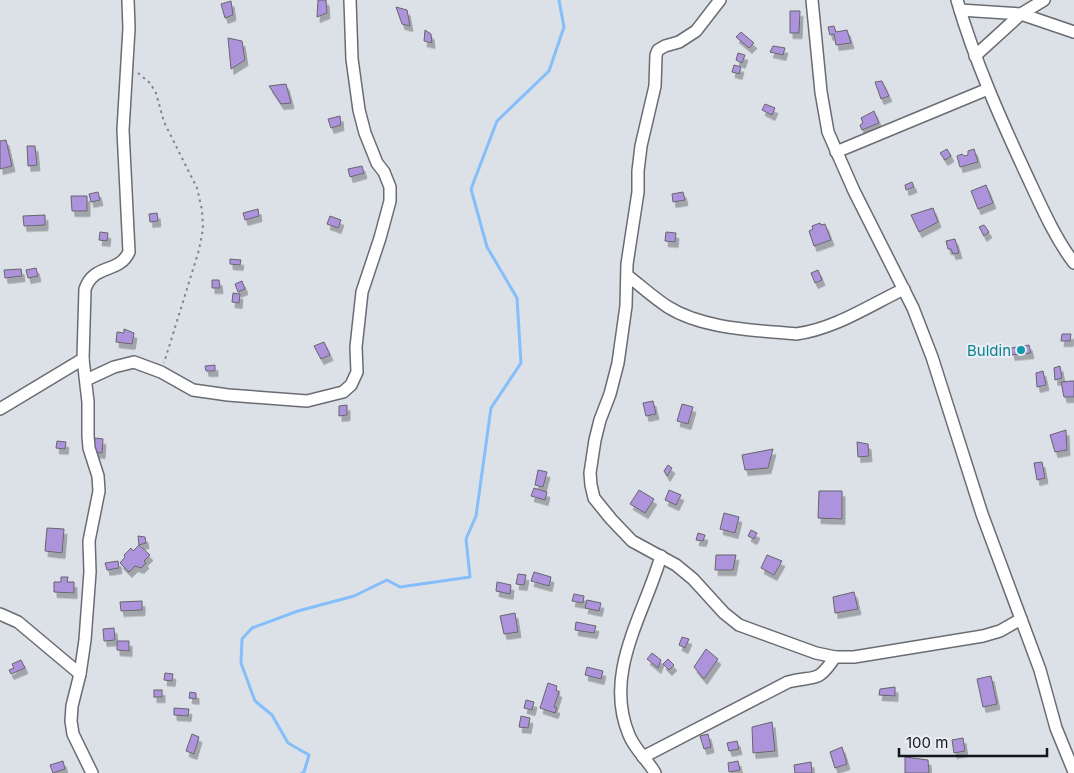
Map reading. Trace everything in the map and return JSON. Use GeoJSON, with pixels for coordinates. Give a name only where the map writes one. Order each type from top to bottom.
{"type":"FeatureCollection","features":[{"type":"Feature","properties":{"kind":"street"},"geometry":{"type":"LineString","coordinates":[[92,773],[74,734],[71,722],[72,706],[80,674],[90,572],[89,541],[99,491],[98,476],[89,448],[88,436],[88,402],[83,359],[85,288],[93,275],[122,263],[129,252],[123,130],[129,28],[128,0]]}},
{"type":"Feature","properties":{"kind":"street"},"geometry":{"type":"LineString","coordinates":[[86,380],[114,367],[134,362],[160,372],[194,390],[228,395],[307,401],[342,392],[351,385],[357,372],[356,347],[362,292],[390,201],[390,187],[384,172],[377,163],[365,133],[359,110],[352,59],[350,0]]}},
{"type":"Feature","properties":{"kind":"street"},"geometry":{"type":"LineString","coordinates":[[720,0],[696,31],[679,42],[658,50],[656,55],[654,86],[641,146],[638,192],[627,264],[626,306],[618,362],[610,394],[600,420],[590,473],[594,498],[632,541],[676,565],[693,579],[724,613],[739,625],[816,653],[835,657],[854,657],[983,636],[1000,631],[1021,619]]}},
{"type":"Feature","properties":{"kind":"street"},"geometry":{"type":"LineString","coordinates":[[812,0],[823,111],[828,132],[869,223],[904,289],[939,376],[982,514],[1040,670],[1056,728],[1074,772]]}},
{"type":"Feature","properties":{"kind":"street"},"geometry":{"type":"LineString","coordinates":[[974,56],[1021,14],[1044,0]]}},
{"type":"Feature","properties":{"kind":"street"},"geometry":{"type":"LineString","coordinates":[[1074,32],[1021,14],[959,5],[974,56],[988,89],[1046,216],[1074,262]]}},
{"type":"Feature","properties":{"kind":"street"},"geometry":{"type":"LineString","coordinates":[[836,152],[988,89]]}},
{"type":"Feature","properties":{"kind":"street"},"geometry":{"type":"LineString","coordinates":[[628,276],[667,307],[687,317],[719,326],[796,334],[806,333],[842,320],[904,289]]}},
{"type":"Feature","properties":{"kind":"street"},"geometry":{"type":"LineString","coordinates":[[0,410],[83,359]]}},
{"type":"Feature","properties":{"kind":"street"},"geometry":{"type":"LineString","coordinates":[[655,773],[629,736],[622,711],[620,682],[628,645],[654,584],[661,556]]}},
{"type":"Feature","properties":{"kind":"street"},"geometry":{"type":"LineString","coordinates":[[0,614],[18,622],[80,674]]}},
{"type":"Feature","properties":{"kind":"street"},"geometry":{"type":"LineString","coordinates":[[644,757],[788,682],[799,679],[813,679],[819,676],[825,672],[835,657]]}},
{"type":"Feature","properties":{"kind":"path"},"geometry":{"type":"LineString","coordinates":[[126,64],[150,84],[156,93],[164,122],[197,188],[202,210],[203,229],[199,250],[160,372]]}},
{"type":"Feature","properties":{"kind":"building"},"geometry":{"type":"Polygon","coordinates":[[[318,0],[326,0],[327,13],[317,17],[318,0]]]}},
{"type":"Feature","properties":{"kind":"building"},"geometry":{"type":"Polygon","coordinates":[[[231,1],[233,15],[225,18],[221,4],[231,1]]]}},
{"type":"Feature","properties":{"kind":"building"},"geometry":{"type":"Polygon","coordinates":[[[396,7],[407,10],[410,26],[402,24],[396,7]]]}},
{"type":"Feature","properties":{"kind":"building"},"geometry":{"type":"Polygon","coordinates":[[[790,11],[800,11],[799,33],[790,33],[790,11]]]}},
{"type":"Feature","properties":{"kind":"building"},"geometry":{"type":"Polygon","coordinates":[[[834,26],[836,32],[847,30],[851,43],[836,45],[834,34],[830,35],[828,27],[834,26]]]}},
{"type":"Feature","properties":{"kind":"building"},"geometry":{"type":"Polygon","coordinates":[[[425,30],[431,34],[432,43],[424,41],[425,30]]]}},
{"type":"Feature","properties":{"kind":"building"},"geometry":{"type":"Polygon","coordinates":[[[741,32],[754,43],[749,48],[736,37],[741,32]]]}},
{"type":"Feature","properties":{"kind":"building"},"geometry":{"type":"Polygon","coordinates":[[[228,38],[242,41],[245,60],[231,69],[228,38]]]}},
{"type":"Feature","properties":{"kind":"building"},"geometry":{"type":"Polygon","coordinates":[[[773,46],[785,48],[783,55],[770,52],[773,46]]]}},
{"type":"Feature","properties":{"kind":"building"},"geometry":{"type":"Polygon","coordinates":[[[738,53],[745,55],[742,63],[736,60],[738,53]]]}},
{"type":"Feature","properties":{"kind":"building"},"geometry":{"type":"Polygon","coordinates":[[[734,65],[741,67],[739,74],[732,72],[734,65]]]}},
{"type":"Feature","properties":{"kind":"building"},"geometry":{"type":"Polygon","coordinates":[[[882,81],[889,96],[881,99],[875,82],[882,81]]]}},
{"type":"Feature","properties":{"kind":"building"},"geometry":{"type":"Polygon","coordinates":[[[286,84],[291,103],[281,104],[269,86],[286,84]]]}},
{"type":"Feature","properties":{"kind":"building"},"geometry":{"type":"Polygon","coordinates":[[[765,104],[775,108],[772,115],[762,110],[765,104]]]}},
{"type":"Feature","properties":{"kind":"building"},"geometry":{"type":"Polygon","coordinates":[[[874,111],[879,123],[862,130],[860,125],[863,123],[861,118],[874,111]]]}},
{"type":"Feature","properties":{"kind":"building"},"geometry":{"type":"Polygon","coordinates":[[[340,116],[341,125],[331,128],[328,119],[340,116]]]}},
{"type":"Feature","properties":{"kind":"building"},"geometry":{"type":"Polygon","coordinates":[[[6,140],[12,166],[0,169],[0,141],[6,140]]]}},
{"type":"Feature","properties":{"kind":"building"},"geometry":{"type":"Polygon","coordinates":[[[27,146],[35,146],[37,165],[28,166],[27,146]]]}},
{"type":"Feature","properties":{"kind":"building"},"geometry":{"type":"Polygon","coordinates":[[[947,149],[951,156],[945,160],[940,153],[947,149]]]}},
{"type":"Feature","properties":{"kind":"building"},"geometry":{"type":"Polygon","coordinates":[[[974,149],[978,162],[960,167],[957,156],[962,154],[964,156],[968,155],[968,151],[974,149]]]}},
{"type":"Feature","properties":{"kind":"building"},"geometry":{"type":"Polygon","coordinates":[[[362,166],[364,173],[350,177],[348,169],[362,166]]]}},
{"type":"Feature","properties":{"kind":"building"},"geometry":{"type":"Polygon","coordinates":[[[912,182],[914,187],[906,190],[905,185],[912,182]]]}},
{"type":"Feature","properties":{"kind":"building"},"geometry":{"type":"Polygon","coordinates":[[[986,185],[993,203],[978,209],[971,191],[986,185]]]}},
{"type":"Feature","properties":{"kind":"building"},"geometry":{"type":"Polygon","coordinates":[[[98,192],[100,200],[91,202],[89,194],[98,192]]]}},
{"type":"Feature","properties":{"kind":"building"},"geometry":{"type":"Polygon","coordinates":[[[683,192],[685,200],[673,202],[672,194],[683,192]]]}},
{"type":"Feature","properties":{"kind":"building"},"geometry":{"type":"Polygon","coordinates":[[[71,196],[87,196],[87,211],[72,211],[71,196]]]}},
{"type":"Feature","properties":{"kind":"building"},"geometry":{"type":"Polygon","coordinates":[[[933,208],[938,222],[919,232],[911,215],[933,208]]]}},
{"type":"Feature","properties":{"kind":"building"},"geometry":{"type":"Polygon","coordinates":[[[258,209],[259,216],[245,220],[243,213],[258,209]]]}},
{"type":"Feature","properties":{"kind":"building"},"geometry":{"type":"Polygon","coordinates":[[[157,213],[158,221],[150,222],[149,214],[157,213]]]}},
{"type":"Feature","properties":{"kind":"building"},"geometry":{"type":"Polygon","coordinates":[[[45,215],[45,225],[24,226],[23,216],[45,215]]]}},
{"type":"Feature","properties":{"kind":"building"},"geometry":{"type":"Polygon","coordinates":[[[330,216],[341,220],[338,228],[327,224],[330,216]]]}},
{"type":"Feature","properties":{"kind":"building"},"geometry":{"type":"Polygon","coordinates":[[[820,223],[821,225],[825,224],[831,240],[814,246],[809,231],[813,229],[812,226],[820,223]]]}},
{"type":"Feature","properties":{"kind":"building"},"geometry":{"type":"Polygon","coordinates":[[[984,225],[989,232],[984,236],[979,227],[984,225]]]}},
{"type":"Feature","properties":{"kind":"building"},"geometry":{"type":"Polygon","coordinates":[[[100,232],[108,233],[107,241],[99,240],[100,232]]]}},
{"type":"Feature","properties":{"kind":"building"},"geometry":{"type":"Polygon","coordinates":[[[666,232],[676,233],[675,242],[665,241],[666,232]]]}},
{"type":"Feature","properties":{"kind":"building"},"geometry":{"type":"Polygon","coordinates":[[[955,239],[959,253],[953,254],[951,249],[948,249],[946,241],[955,239]]]}},
{"type":"Feature","properties":{"kind":"building"},"geometry":{"type":"Polygon","coordinates":[[[230,259],[241,260],[240,265],[230,264],[230,259]]]}},
{"type":"Feature","properties":{"kind":"building"},"geometry":{"type":"Polygon","coordinates":[[[36,268],[38,276],[28,278],[26,270],[36,268]]]}},
{"type":"Feature","properties":{"kind":"building"},"geometry":{"type":"Polygon","coordinates":[[[21,269],[22,276],[5,278],[4,270],[21,269]]]}},
{"type":"Feature","properties":{"kind":"building"},"geometry":{"type":"Polygon","coordinates":[[[818,270],[822,280],[815,283],[811,273],[818,270]]]}},
{"type":"Feature","properties":{"kind":"building"},"geometry":{"type":"Polygon","coordinates":[[[212,280],[219,280],[220,288],[212,288],[212,280]]]}},
{"type":"Feature","properties":{"kind":"building"},"geometry":{"type":"Polygon","coordinates":[[[242,281],[245,289],[238,292],[235,284],[242,281]]]}},
{"type":"Feature","properties":{"kind":"building"},"geometry":{"type":"Polygon","coordinates":[[[233,293],[240,294],[239,303],[232,302],[233,293]]]}},
{"type":"Feature","properties":{"kind":"building"},"geometry":{"type":"Polygon","coordinates":[[[124,329],[134,333],[132,344],[116,342],[117,332],[124,333],[124,329]]]}},
{"type":"Feature","properties":{"kind":"building"},"geometry":{"type":"Polygon","coordinates":[[[1062,334],[1071,334],[1070,341],[1061,341],[1062,334]]]}},
{"type":"Feature","properties":{"kind":"building"},"geometry":{"type":"Polygon","coordinates":[[[324,342],[330,355],[321,359],[314,346],[324,342]]]}},
{"type":"Feature","properties":{"kind":"building","name":"Buldin"},"geometry":{"type":"Polygon","coordinates":[[[1029,345],[1031,353],[1012,355],[1011,348],[1029,345]]]}},
{"type":"Feature","properties":{"kind":"building"},"geometry":{"type":"Polygon","coordinates":[[[215,365],[215,371],[206,371],[205,366],[215,365]]]}},
{"type":"Feature","properties":{"kind":"building"},"geometry":{"type":"Polygon","coordinates":[[[1060,366],[1062,378],[1055,380],[1054,368],[1060,366]]]}},
{"type":"Feature","properties":{"kind":"building"},"geometry":{"type":"Polygon","coordinates":[[[1043,371],[1046,385],[1037,387],[1036,373],[1043,371]]]}},
{"type":"Feature","properties":{"kind":"building"},"geometry":{"type":"Polygon","coordinates":[[[1074,381],[1074,397],[1064,397],[1061,382],[1074,381]]]}},
{"type":"Feature","properties":{"kind":"building"},"geometry":{"type":"Polygon","coordinates":[[[653,401],[656,414],[646,416],[643,403],[653,401]]]}},
{"type":"Feature","properties":{"kind":"building"},"geometry":{"type":"Polygon","coordinates":[[[682,404],[693,407],[688,424],[677,421],[682,404]]]}},
{"type":"Feature","properties":{"kind":"building"},"geometry":{"type":"Polygon","coordinates":[[[347,405],[347,415],[339,416],[339,406],[347,405]]]}},
{"type":"Feature","properties":{"kind":"building"},"geometry":{"type":"Polygon","coordinates":[[[1066,430],[1067,450],[1055,452],[1050,435],[1066,430]]]}},
{"type":"Feature","properties":{"kind":"building"},"geometry":{"type":"Polygon","coordinates":[[[95,438],[103,439],[102,453],[93,452],[95,438]]]}},
{"type":"Feature","properties":{"kind":"building"},"geometry":{"type":"Polygon","coordinates":[[[57,441],[66,442],[65,449],[56,448],[57,441]]]}},
{"type":"Feature","properties":{"kind":"building"},"geometry":{"type":"Polygon","coordinates":[[[857,442],[868,444],[869,456],[858,457],[857,442]]]}},
{"type":"Feature","properties":{"kind":"building"},"geometry":{"type":"Polygon","coordinates":[[[773,449],[768,468],[745,470],[742,455],[773,449]]]}},
{"type":"Feature","properties":{"kind":"building"},"geometry":{"type":"Polygon","coordinates":[[[1042,462],[1045,478],[1037,480],[1034,463],[1042,462]]]}},
{"type":"Feature","properties":{"kind":"building"},"geometry":{"type":"Polygon","coordinates":[[[668,465],[672,468],[667,476],[664,471],[668,465]]]}},
{"type":"Feature","properties":{"kind":"building"},"geometry":{"type":"Polygon","coordinates":[[[538,470],[547,472],[543,487],[535,485],[538,470]]]}},
{"type":"Feature","properties":{"kind":"building"},"geometry":{"type":"Polygon","coordinates":[[[534,488],[547,492],[545,500],[531,496],[534,488]]]}},
{"type":"Feature","properties":{"kind":"building"},"geometry":{"type":"Polygon","coordinates":[[[639,490],[654,499],[645,513],[630,504],[639,490]]]}},
{"type":"Feature","properties":{"kind":"building"},"geometry":{"type":"Polygon","coordinates":[[[669,490],[681,495],[676,505],[665,500],[669,490]]]}},
{"type":"Feature","properties":{"kind":"building"},"geometry":{"type":"Polygon","coordinates":[[[819,491],[842,491],[842,519],[818,518],[819,491]]]}},
{"type":"Feature","properties":{"kind":"building"},"geometry":{"type":"Polygon","coordinates":[[[724,513],[739,517],[735,533],[720,529],[724,513]]]}},
{"type":"Feature","properties":{"kind":"building"},"geometry":{"type":"Polygon","coordinates":[[[47,528],[64,529],[62,553],[45,551],[47,528]]]}},
{"type":"Feature","properties":{"kind":"building"},"geometry":{"type":"Polygon","coordinates":[[[751,530],[757,533],[754,539],[748,536],[751,530]]]}},
{"type":"Feature","properties":{"kind":"building"},"geometry":{"type":"Polygon","coordinates":[[[698,533],[705,535],[703,541],[696,540],[698,533]]]}},
{"type":"Feature","properties":{"kind":"building"},"geometry":{"type":"Polygon","coordinates":[[[138,536],[145,537],[146,543],[139,545],[138,536]]]}},
{"type":"Feature","properties":{"kind":"building"},"geometry":{"type":"Polygon","coordinates":[[[139,545],[150,555],[144,561],[146,563],[141,568],[135,566],[129,572],[120,563],[125,557],[124,555],[131,548],[133,551],[139,545]]]}},
{"type":"Feature","properties":{"kind":"building"},"geometry":{"type":"Polygon","coordinates":[[[716,555],[736,555],[733,570],[715,570],[716,555]]]}},
{"type":"Feature","properties":{"kind":"building"},"geometry":{"type":"Polygon","coordinates":[[[767,555],[782,561],[774,575],[761,568],[767,555]]]}},
{"type":"Feature","properties":{"kind":"building"},"geometry":{"type":"Polygon","coordinates":[[[118,561],[119,568],[107,570],[105,563],[118,561]]]}},
{"type":"Feature","properties":{"kind":"building"},"geometry":{"type":"Polygon","coordinates":[[[534,572],[551,577],[549,586],[531,581],[534,572]]]}},
{"type":"Feature","properties":{"kind":"building"},"geometry":{"type":"Polygon","coordinates":[[[518,574],[526,575],[524,585],[516,584],[518,574]]]}},
{"type":"Feature","properties":{"kind":"building"},"geometry":{"type":"Polygon","coordinates":[[[61,577],[68,577],[67,582],[74,582],[74,593],[54,592],[54,582],[61,582],[61,577]]]}},
{"type":"Feature","properties":{"kind":"building"},"geometry":{"type":"Polygon","coordinates":[[[497,582],[511,585],[510,594],[496,591],[497,582]]]}},
{"type":"Feature","properties":{"kind":"building"},"geometry":{"type":"Polygon","coordinates":[[[854,592],[858,609],[835,613],[833,597],[854,592]]]}},
{"type":"Feature","properties":{"kind":"building"},"geometry":{"type":"Polygon","coordinates":[[[574,594],[584,596],[583,603],[572,601],[574,594]]]}},
{"type":"Feature","properties":{"kind":"building"},"geometry":{"type":"Polygon","coordinates":[[[587,600],[601,603],[599,611],[585,608],[587,600]]]}},
{"type":"Feature","properties":{"kind":"building"},"geometry":{"type":"Polygon","coordinates":[[[142,601],[142,610],[121,611],[120,602],[142,601]]]}},
{"type":"Feature","properties":{"kind":"building"},"geometry":{"type":"Polygon","coordinates":[[[515,613],[518,632],[504,634],[500,616],[515,613]]]}},
{"type":"Feature","properties":{"kind":"building"},"geometry":{"type":"Polygon","coordinates":[[[576,622],[596,626],[594,633],[575,630],[576,622]]]}},
{"type":"Feature","properties":{"kind":"building"},"geometry":{"type":"Polygon","coordinates":[[[114,628],[115,640],[104,641],[103,629],[114,628]]]}},
{"type":"Feature","properties":{"kind":"building"},"geometry":{"type":"Polygon","coordinates":[[[682,637],[689,639],[685,648],[679,645],[682,637]]]}},
{"type":"Feature","properties":{"kind":"building"},"geometry":{"type":"Polygon","coordinates":[[[117,641],[129,641],[129,651],[117,650],[117,641]]]}},
{"type":"Feature","properties":{"kind":"building"},"geometry":{"type":"Polygon","coordinates":[[[706,649],[718,659],[704,679],[694,667],[706,649]]]}},
{"type":"Feature","properties":{"kind":"building"},"geometry":{"type":"Polygon","coordinates":[[[652,653],[661,660],[658,668],[647,659],[652,653]]]}},
{"type":"Feature","properties":{"kind":"building"},"geometry":{"type":"Polygon","coordinates":[[[668,659],[674,665],[669,670],[663,664],[668,659]]]}},
{"type":"Feature","properties":{"kind":"building"},"geometry":{"type":"Polygon","coordinates":[[[21,660],[25,668],[11,674],[9,670],[14,668],[12,664],[21,660]]]}},
{"type":"Feature","properties":{"kind":"building"},"geometry":{"type":"Polygon","coordinates":[[[587,667],[603,671],[601,679],[585,675],[587,667]]]}},
{"type":"Feature","properties":{"kind":"building"},"geometry":{"type":"Polygon","coordinates":[[[165,673],[173,674],[172,681],[164,680],[165,673]]]}},
{"type":"Feature","properties":{"kind":"building"},"geometry":{"type":"Polygon","coordinates":[[[991,676],[997,704],[983,707],[977,679],[991,676]]]}},
{"type":"Feature","properties":{"kind":"building"},"geometry":{"type":"Polygon","coordinates":[[[548,683],[557,686],[556,690],[559,692],[554,707],[557,708],[555,713],[540,708],[548,683]]]}},
{"type":"Feature","properties":{"kind":"building"},"geometry":{"type":"Polygon","coordinates":[[[895,687],[895,696],[879,695],[880,689],[895,687]]]}},
{"type":"Feature","properties":{"kind":"building"},"geometry":{"type":"Polygon","coordinates":[[[154,690],[162,690],[162,697],[154,697],[154,690]]]}},
{"type":"Feature","properties":{"kind":"building"},"geometry":{"type":"Polygon","coordinates":[[[190,692],[196,693],[196,699],[189,698],[190,692]]]}},
{"type":"Feature","properties":{"kind":"building"},"geometry":{"type":"Polygon","coordinates":[[[526,700],[534,702],[532,710],[524,708],[526,700]]]}},
{"type":"Feature","properties":{"kind":"building"},"geometry":{"type":"Polygon","coordinates":[[[174,708],[189,709],[188,716],[174,715],[174,708]]]}},
{"type":"Feature","properties":{"kind":"building"},"geometry":{"type":"Polygon","coordinates":[[[521,716],[530,718],[528,728],[519,727],[521,716]]]}},
{"type":"Feature","properties":{"kind":"building"},"geometry":{"type":"Polygon","coordinates":[[[772,722],[775,751],[753,753],[752,727],[772,722]]]}},
{"type":"Feature","properties":{"kind":"building"},"geometry":{"type":"Polygon","coordinates":[[[192,734],[199,737],[194,754],[186,751],[192,734]]]}},
{"type":"Feature","properties":{"kind":"building"},"geometry":{"type":"Polygon","coordinates":[[[708,734],[711,747],[704,749],[700,736],[708,734]]]}},
{"type":"Feature","properties":{"kind":"building"},"geometry":{"type":"Polygon","coordinates":[[[963,738],[965,751],[954,753],[952,740],[963,738]]]}},
{"type":"Feature","properties":{"kind":"building"},"geometry":{"type":"Polygon","coordinates":[[[737,741],[739,749],[729,751],[727,743],[737,741]]]}},
{"type":"Feature","properties":{"kind":"building"},"geometry":{"type":"Polygon","coordinates":[[[842,747],[847,764],[835,768],[830,752],[842,747]]]}},
{"type":"Feature","properties":{"kind":"building"},"geometry":{"type":"Polygon","coordinates":[[[905,757],[928,760],[929,773],[905,773],[905,757]]]}},
{"type":"Feature","properties":{"kind":"building"},"geometry":{"type":"Polygon","coordinates":[[[63,761],[65,769],[53,773],[50,765],[63,761]]]}},
{"type":"Feature","properties":{"kind":"building"},"geometry":{"type":"Polygon","coordinates":[[[738,761],[740,770],[729,772],[728,763],[738,761]]]}},
{"type":"Feature","properties":{"kind":"building"},"geometry":{"type":"Polygon","coordinates":[[[811,762],[812,773],[795,773],[794,765],[811,762]]]}},
{"type":"Feature","properties":{"kind":"waterway"},"geometry":{"type":"LineString","coordinates":[[302,773],[304,772],[309,755],[288,743],[272,715],[255,701],[241,663],[242,639],[252,628],[298,611],[354,596],[387,580],[400,587],[470,577],[466,539],[476,516],[491,408],[521,363],[517,298],[487,247],[471,189],[497,121],[549,71],[564,27],[559,0]]}},
{"type":"Feature","properties":{"kind":"place","name":"Buldin"},"geometry":{"type":"Point","coordinates":[1021,350]}}]}
